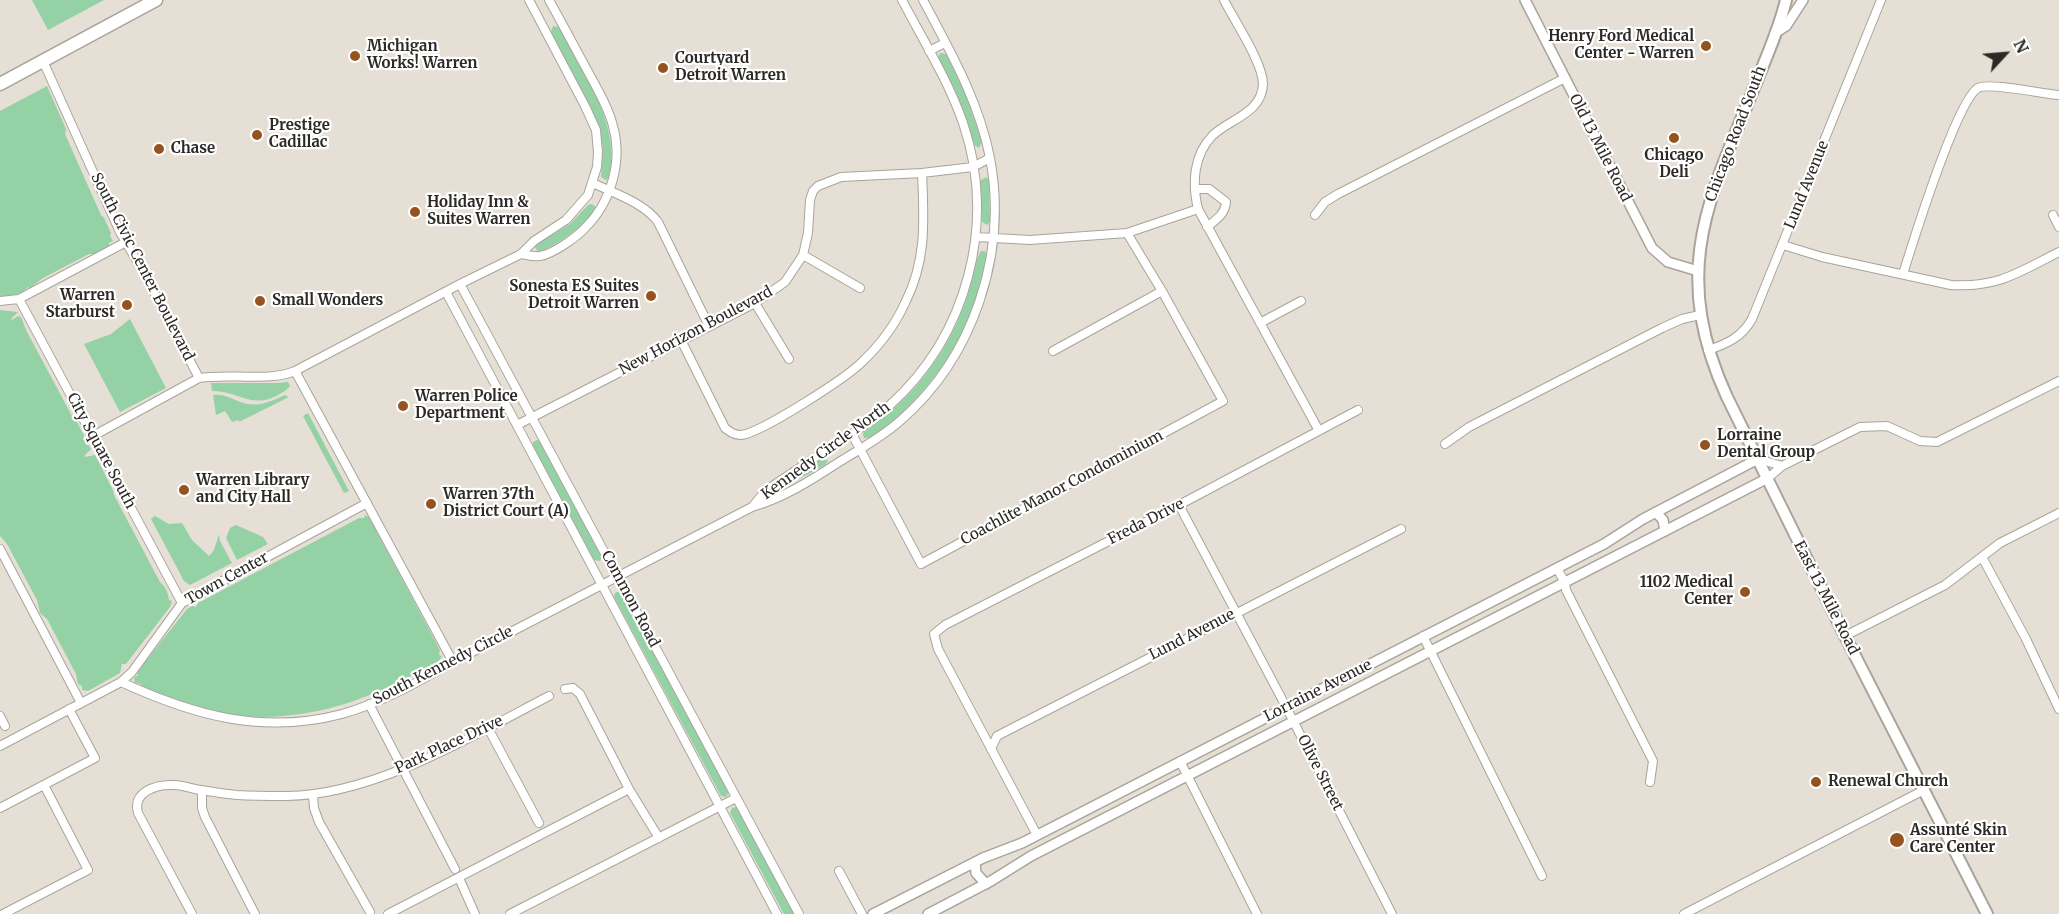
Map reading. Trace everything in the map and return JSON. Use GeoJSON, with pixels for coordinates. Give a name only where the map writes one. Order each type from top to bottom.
{"type":"FeatureCollection","features":[{"type":"Feature","properties":{"kind":"main road"},"geometry":{"type":"LineString","coordinates":[[0,84],[156,0]]}},
{"type":"Feature","properties":{"kind":"main road","name":"Chicago Road South"},"geometry":{"type":"LineString","coordinates":[[1698,272],[1702,229],[1710,200],[1786,0]]}},
{"type":"Feature","properties":{"kind":"main road","name":"East 13 Mile Road"},"geometry":{"type":"LineString","coordinates":[[1698,272],[1700,315],[1708,350],[1726,397],[1987,914]]}},
{"type":"Feature","properties":{"kind":"street"},"geometry":{"type":"LineString","coordinates":[[522,254],[534,241],[574,213],[588,195],[593,183],[598,152],[596,130],[529,0]]}},
{"type":"Feature","properties":{"kind":"street"},"geometry":{"type":"LineString","coordinates":[[522,254],[540,256],[574,237],[592,221],[609,191],[616,162],[614,126],[603,100],[549,0]]}},
{"type":"Feature","properties":{"kind":"street","name":"Kennedy Circle North"},"geometry":{"type":"LineString","coordinates":[[618,576],[752,507],[771,502],[861,449],[902,419],[926,394],[965,337],[987,279],[993,239],[995,206],[990,158],[972,97],[923,0]]}},
{"type":"Feature","properties":{"kind":"street"},"geometry":{"type":"LineString","coordinates":[[1224,0],[1255,58],[1263,83],[1262,90],[1250,111],[1221,129],[1206,143],[1197,160],[1195,189],[1198,210],[1318,429]]}},
{"type":"Feature","properties":{"kind":"street","name":"Old 13 Mile Road"},"geometry":{"type":"LineString","coordinates":[[1525,0],[1652,248],[1668,262],[1698,272]]}},
{"type":"Feature","properties":{"kind":"street"},"geometry":{"type":"LineString","coordinates":[[1775,33],[1786,26],[1803,0]]}},
{"type":"Feature","properties":{"kind":"street","name":"Lund Avenue"},"geometry":{"type":"LineString","coordinates":[[1708,350],[1729,342],[1748,326],[1783,245],[1881,0]]}},
{"type":"Feature","properties":{"kind":"street","name":"Kennedy Circle North"},"geometry":{"type":"LineString","coordinates":[[752,507],[765,491],[878,416],[901,395],[932,357],[948,332],[971,269],[976,237],[977,206],[973,167],[959,112],[904,1]]}},
{"type":"Feature","properties":{"kind":"street"},"geometry":{"type":"LineString","coordinates":[[929,51],[945,43]]}},
{"type":"Feature","properties":{"kind":"street","name":"South Civic Center Boulevard"},"geometry":{"type":"LineString","coordinates":[[43,61],[126,242],[199,378],[281,375],[295,370],[522,254]]}},
{"type":"Feature","properties":{"kind":"street"},"geometry":{"type":"LineString","coordinates":[[1315,215],[1325,202],[1338,194],[1565,78]]}},
{"type":"Feature","properties":{"kind":"street"},"geometry":{"type":"LineString","coordinates":[[1903,274],[1929,192],[1963,109],[1972,94],[1981,87],[1995,87],[2059,95]]}},
{"type":"Feature","properties":{"kind":"street","name":"New Horizon Boulevard"},"geometry":{"type":"LineString","coordinates":[[517,425],[755,303],[785,282],[803,255],[809,226],[810,200],[813,191],[818,186],[841,177],[922,174],[973,167],[990,158]]}},
{"type":"Feature","properties":{"kind":"street"},"geometry":{"type":"LineString","coordinates":[[681,340],[725,428],[733,434],[740,435],[758,428],[845,376],[863,362],[888,334],[906,303],[918,271],[925,231],[922,174]]}},
{"type":"Feature","properties":{"kind":"street"},"geometry":{"type":"LineString","coordinates":[[593,183],[639,205],[652,214],[709,326]]}},
{"type":"Feature","properties":{"kind":"street"},"geometry":{"type":"LineString","coordinates":[[1195,189],[1209,189],[1226,202],[1226,210],[1207,227]]}},
{"type":"Feature","properties":{"kind":"street"},"geometry":{"type":"LineString","coordinates":[[976,237],[1057,239],[1127,233],[1198,210]]}},
{"type":"Feature","properties":{"kind":"street"},"geometry":{"type":"LineString","coordinates":[[2053,215],[2059,227]]}},
{"type":"Feature","properties":{"kind":"street","name":"Coachlite Manor Condominium"},"geometry":{"type":"LineString","coordinates":[[852,434],[921,564],[1223,401],[1127,233]]}},
{"type":"Feature","properties":{"kind":"street"},"geometry":{"type":"LineString","coordinates":[[0,301],[20,299],[126,242]]}},
{"type":"Feature","properties":{"kind":"street"},"geometry":{"type":"LineString","coordinates":[[1783,245],[1822,257],[1951,285],[1985,285],[2000,281],[2059,252]]}},
{"type":"Feature","properties":{"kind":"street"},"geometry":{"type":"LineString","coordinates":[[803,255],[860,288]]}},
{"type":"Feature","properties":{"kind":"street","name":"Common Road"},"geometry":{"type":"LineString","coordinates":[[460,284],[799,914]]}},
{"type":"Feature","properties":{"kind":"street"},"geometry":{"type":"LineString","coordinates":[[1053,351],[1162,291]]}},
{"type":"Feature","properties":{"kind":"street","name":"Common Road"},"geometry":{"type":"LineString","coordinates":[[446,292],[777,914]]}},
{"type":"Feature","properties":{"kind":"street","name":"City Square South"},"geometry":{"type":"LineString","coordinates":[[20,299],[182,603]]}},
{"type":"Feature","properties":{"kind":"street"},"geometry":{"type":"LineString","coordinates":[[1260,323],[1301,301]]}},
{"type":"Feature","properties":{"kind":"street"},"geometry":{"type":"LineString","coordinates":[[755,303],[789,359]]}},
{"type":"Feature","properties":{"kind":"street"},"geometry":{"type":"LineString","coordinates":[[1445,444],[1486,418],[1662,328],[1682,319],[1700,315]]}},
{"type":"Feature","properties":{"kind":"street"},"geometry":{"type":"LineString","coordinates":[[295,370],[453,662]]}},
{"type":"Feature","properties":{"kind":"street"},"geometry":{"type":"LineString","coordinates":[[93,436],[199,378]]}},
{"type":"Feature","properties":{"kind":"street"},"geometry":{"type":"LineString","coordinates":[[1768,478],[1782,466],[1860,427],[1887,426],[1920,441],[1937,442],[2059,381]]}},
{"type":"Feature","properties":{"kind":"street","name":"Freda Drive"},"geometry":{"type":"LineString","coordinates":[[991,749],[938,649],[934,634],[945,625],[1358,410]]}},
{"type":"Feature","properties":{"kind":"street"},"geometry":{"type":"LineString","coordinates":[[1758,459],[1782,466]]}},
{"type":"Feature","properties":{"kind":"street","name":"Lorraine Avenue"},"geometry":{"type":"LineString","coordinates":[[873,914],[975,862],[1037,835],[1614,539],[1656,512],[1758,459]]}},
{"type":"Feature","properties":{"kind":"street","name":"Lorraine Avenue"},"geometry":{"type":"LineString","coordinates":[[928,914],[986,884],[1031,856],[1768,478]]}},
{"type":"Feature","properties":{"kind":"street","name":"Town Center"},"geometry":{"type":"LineString","coordinates":[[0,746],[121,682],[132,672],[182,603],[367,503]]}},
{"type":"Feature","properties":{"kind":"street","name":"Olive Street"},"geometry":{"type":"LineString","coordinates":[[1179,505],[1392,914]]}},
{"type":"Feature","properties":{"kind":"street"},"geometry":{"type":"LineString","coordinates":[[1656,512],[1663,520],[1665,531]]}},
{"type":"Feature","properties":{"kind":"street"},"geometry":{"type":"LineString","coordinates":[[1845,636],[1945,585],[2000,543],[2059,513]]}},
{"type":"Feature","properties":{"kind":"street","name":"Lund Avenue"},"geometry":{"type":"LineString","coordinates":[[991,749],[997,736],[1401,529]]}},
{"type":"Feature","properties":{"kind":"street"},"geometry":{"type":"LineString","coordinates":[[0,549],[81,703]]}},
{"type":"Feature","properties":{"kind":"street"},"geometry":{"type":"LineString","coordinates":[[1982,557],[2026,639],[2059,709]]}},
{"type":"Feature","properties":{"kind":"street"},"geometry":{"type":"LineString","coordinates":[[1557,568],[1565,583],[1566,591],[1653,761],[1650,782]]}},
{"type":"Feature","properties":{"kind":"street","name":"South Kennedy Circle"},"geometry":{"type":"LineString","coordinates":[[121,682],[203,714],[261,723],[328,717],[369,704],[414,684],[618,576]]}},
{"type":"Feature","properties":{"kind":"street"},"geometry":{"type":"LineString","coordinates":[[1423,636],[1542,876]]}},
{"type":"Feature","properties":{"kind":"street"},"geometry":{"type":"LineString","coordinates":[[565,689],[573,688],[580,694],[629,789],[659,838]]}},
{"type":"Feature","properties":{"kind":"street","name":"Park Place Drive"},"geometry":{"type":"LineString","coordinates":[[192,914],[138,813],[137,800],[147,791],[175,785],[202,790],[269,796],[313,795],[334,791],[403,770],[549,696]]}},
{"type":"Feature","properties":{"kind":"street"},"geometry":{"type":"LineString","coordinates":[[369,704],[455,869]]}},
{"type":"Feature","properties":{"kind":"street"},"geometry":{"type":"LineString","coordinates":[[0,808],[94,758],[69,709]]}},
{"type":"Feature","properties":{"kind":"street"},"geometry":{"type":"LineString","coordinates":[[0,716],[5,726]]}},
{"type":"Feature","properties":{"kind":"street"},"geometry":{"type":"LineString","coordinates":[[488,728],[539,823]]}},
{"type":"Feature","properties":{"kind":"street"},"geometry":{"type":"LineString","coordinates":[[991,749],[1037,835]]}},
{"type":"Feature","properties":{"kind":"street"},"geometry":{"type":"LineString","coordinates":[[1180,761],[1257,914]]}},
{"type":"Feature","properties":{"kind":"street"},"geometry":{"type":"LineString","coordinates":[[3,914],[88,870],[44,785]]}},
{"type":"Feature","properties":{"kind":"street"},"geometry":{"type":"LineString","coordinates":[[388,914],[629,789]]}},
{"type":"Feature","properties":{"kind":"street"},"geometry":{"type":"LineString","coordinates":[[202,790],[202,808],[205,817],[255,914]]}},
{"type":"Feature","properties":{"kind":"street"},"geometry":{"type":"LineString","coordinates":[[1684,914],[1924,790]]}},
{"type":"Feature","properties":{"kind":"street"},"geometry":{"type":"LineString","coordinates":[[313,795],[314,808],[319,822],[370,912]]}},
{"type":"Feature","properties":{"kind":"street"},"geometry":{"type":"LineString","coordinates":[[510,914],[736,798]]}},
{"type":"Feature","properties":{"kind":"street"},"geometry":{"type":"LineString","coordinates":[[975,862],[976,873],[986,884]]}},
{"type":"Feature","properties":{"kind":"street"},"geometry":{"type":"LineString","coordinates":[[839,871],[861,914]]}},
{"type":"Feature","properties":{"kind":"street"},"geometry":{"type":"LineString","coordinates":[[459,878],[475,914]]}},
{"type":"Feature","properties":{"kind":"green space"},"geometry":{"type":"Polygon","coordinates":[[[32,0],[104,0],[48,30],[32,0]]]}},
{"type":"Feature","properties":{"kind":"green space"},"geometry":{"type":"Polygon","coordinates":[[[553,26],[559,27],[589,81],[605,119],[612,158],[609,178],[606,180],[601,177],[603,148],[599,126],[551,32],[553,26]]]}},
{"type":"Feature","properties":{"kind":"green space"},"geometry":{"type":"Polygon","coordinates":[[[942,53],[946,54],[965,93],[982,142],[979,148],[974,145],[958,97],[938,58],[942,53]]]}},
{"type":"Feature","properties":{"kind":"green space"},"geometry":{"type":"Polygon","coordinates":[[[47,86],[66,129],[65,134],[113,241],[95,254],[89,254],[43,278],[30,288],[0,298],[0,111],[47,86]]]}},
{"type":"Feature","properties":{"kind":"green space"},"geometry":{"type":"Polygon","coordinates":[[[986,177],[989,180],[990,222],[987,225],[982,222],[980,181],[986,177]]]}},
{"type":"Feature","properties":{"kind":"green space"},"geometry":{"type":"Polygon","coordinates":[[[591,204],[595,206],[595,210],[577,229],[548,248],[537,251],[535,247],[537,244],[570,224],[591,204]]]}},
{"type":"Feature","properties":{"kind":"green space"},"geometry":{"type":"Polygon","coordinates":[[[981,251],[985,251],[986,261],[976,299],[968,320],[947,359],[905,410],[877,434],[864,438],[864,432],[881,420],[912,391],[948,341],[965,303],[981,251]]]}},
{"type":"Feature","properties":{"kind":"green space"},"geometry":{"type":"Polygon","coordinates":[[[0,310],[18,312],[12,320],[18,316],[21,317],[91,449],[85,457],[95,455],[114,495],[164,586],[169,600],[172,601],[170,607],[126,664],[122,664],[120,673],[88,691],[82,690],[82,686],[78,684],[76,674],[47,619],[40,613],[37,600],[7,544],[0,536],[0,310]]]}},
{"type":"Feature","properties":{"kind":"green space"},"geometry":{"type":"Polygon","coordinates":[[[130,319],[166,388],[120,412],[84,344],[111,334],[130,319]]]}},
{"type":"Feature","properties":{"kind":"green space"},"geometry":{"type":"Polygon","coordinates":[[[288,382],[290,386],[283,392],[257,401],[212,391],[211,383],[278,383],[288,382]]]}},
{"type":"Feature","properties":{"kind":"green space"},"geometry":{"type":"Polygon","coordinates":[[[213,395],[246,404],[269,402],[285,395],[289,397],[239,422],[239,420],[232,422],[225,411],[216,415],[213,395]]]}},
{"type":"Feature","properties":{"kind":"green space"},"geometry":{"type":"Polygon","coordinates":[[[308,413],[349,491],[344,493],[303,416],[308,413]]]}},
{"type":"Feature","properties":{"kind":"green space"},"geometry":{"type":"Polygon","coordinates":[[[540,441],[602,556],[600,561],[594,560],[533,446],[533,442],[540,441]]]}},
{"type":"Feature","properties":{"kind":"green space"},"geometry":{"type":"Polygon","coordinates":[[[824,457],[828,461],[825,465],[768,496],[768,494],[824,457]]]}},
{"type":"Feature","properties":{"kind":"green space"},"geometry":{"type":"Polygon","coordinates":[[[365,515],[372,519],[440,650],[439,655],[442,656],[439,661],[383,689],[355,700],[327,709],[269,717],[238,716],[198,709],[141,688],[141,684],[135,683],[134,678],[138,675],[137,672],[187,609],[192,606],[196,607],[198,603],[359,518],[364,518],[365,515]]]}},
{"type":"Feature","properties":{"kind":"green space"},"geometry":{"type":"Polygon","coordinates":[[[155,516],[169,524],[182,523],[192,540],[209,556],[214,550],[219,534],[220,541],[232,563],[190,585],[184,581],[151,519],[155,516]]]}},
{"type":"Feature","properties":{"kind":"green space"},"geometry":{"type":"Polygon","coordinates":[[[236,525],[263,537],[268,544],[237,560],[226,538],[230,528],[236,525]]]}},
{"type":"Feature","properties":{"kind":"green space"},"geometry":{"type":"Polygon","coordinates":[[[619,591],[729,792],[726,797],[721,796],[614,597],[619,591]]]}},
{"type":"Feature","properties":{"kind":"green space"},"geometry":{"type":"Polygon","coordinates":[[[736,807],[794,914],[784,914],[730,813],[732,808],[736,807]]]}},
{"type":"Feature","properties":{"kind":"place","name":"Henry Ford Medical Center - Warren"},"geometry":{"type":"Point","coordinates":[1706,46]}},
{"type":"Feature","properties":{"kind":"place","name":"Michigan Works! Warren"},"geometry":{"type":"Point","coordinates":[355,56]}},
{"type":"Feature","properties":{"kind":"place","name":"Courtyard Detroit Warren"},"geometry":{"type":"Point","coordinates":[663,68]}},
{"type":"Feature","properties":{"kind":"place","name":"Prestige Cadillac"},"geometry":{"type":"Point","coordinates":[257,135]}},
{"type":"Feature","properties":{"kind":"place","name":"Chicago Deli"},"geometry":{"type":"Point","coordinates":[1674,138]}},
{"type":"Feature","properties":{"kind":"place","name":"Chase"},"geometry":{"type":"Point","coordinates":[159,149]}},
{"type":"Feature","properties":{"kind":"place","name":"Holiday Inn & Suites Warren"},"geometry":{"type":"Point","coordinates":[415,212]}},
{"type":"Feature","properties":{"kind":"place","name":"Sonesta ES Suites Detroit Warren"},"geometry":{"type":"Point","coordinates":[651,296]}},
{"type":"Feature","properties":{"kind":"place","name":"Small Wonders"},"geometry":{"type":"Point","coordinates":[260,301]}},
{"type":"Feature","properties":{"kind":"place","name":"Warren Starburst"},"geometry":{"type":"Point","coordinates":[127,305]}},
{"type":"Feature","properties":{"kind":"place","name":"Warren Police Department"},"geometry":{"type":"Point","coordinates":[403,406]}},
{"type":"Feature","properties":{"kind":"place","name":"Lorraine Dental Group"},"geometry":{"type":"Point","coordinates":[1705,445]}},
{"type":"Feature","properties":{"kind":"place","name":"Warren Library and City Hall"},"geometry":{"type":"Point","coordinates":[184,490]}},
{"type":"Feature","properties":{"kind":"place","name":"Warren 37th District Court (A)"},"geometry":{"type":"Point","coordinates":[431,504]}},
{"type":"Feature","properties":{"kind":"place","name":"1102 Medical Center"},"geometry":{"type":"Point","coordinates":[1745,592]}},
{"type":"Feature","properties":{"kind":"place","name":"Renewal Church"},"geometry":{"type":"Point","coordinates":[1816,782]}},
{"type":"Feature","properties":{"kind":"place","name":"Assunté Skin Care Center"},"geometry":{"type":"Point","coordinates":[1897,840]}}]}
